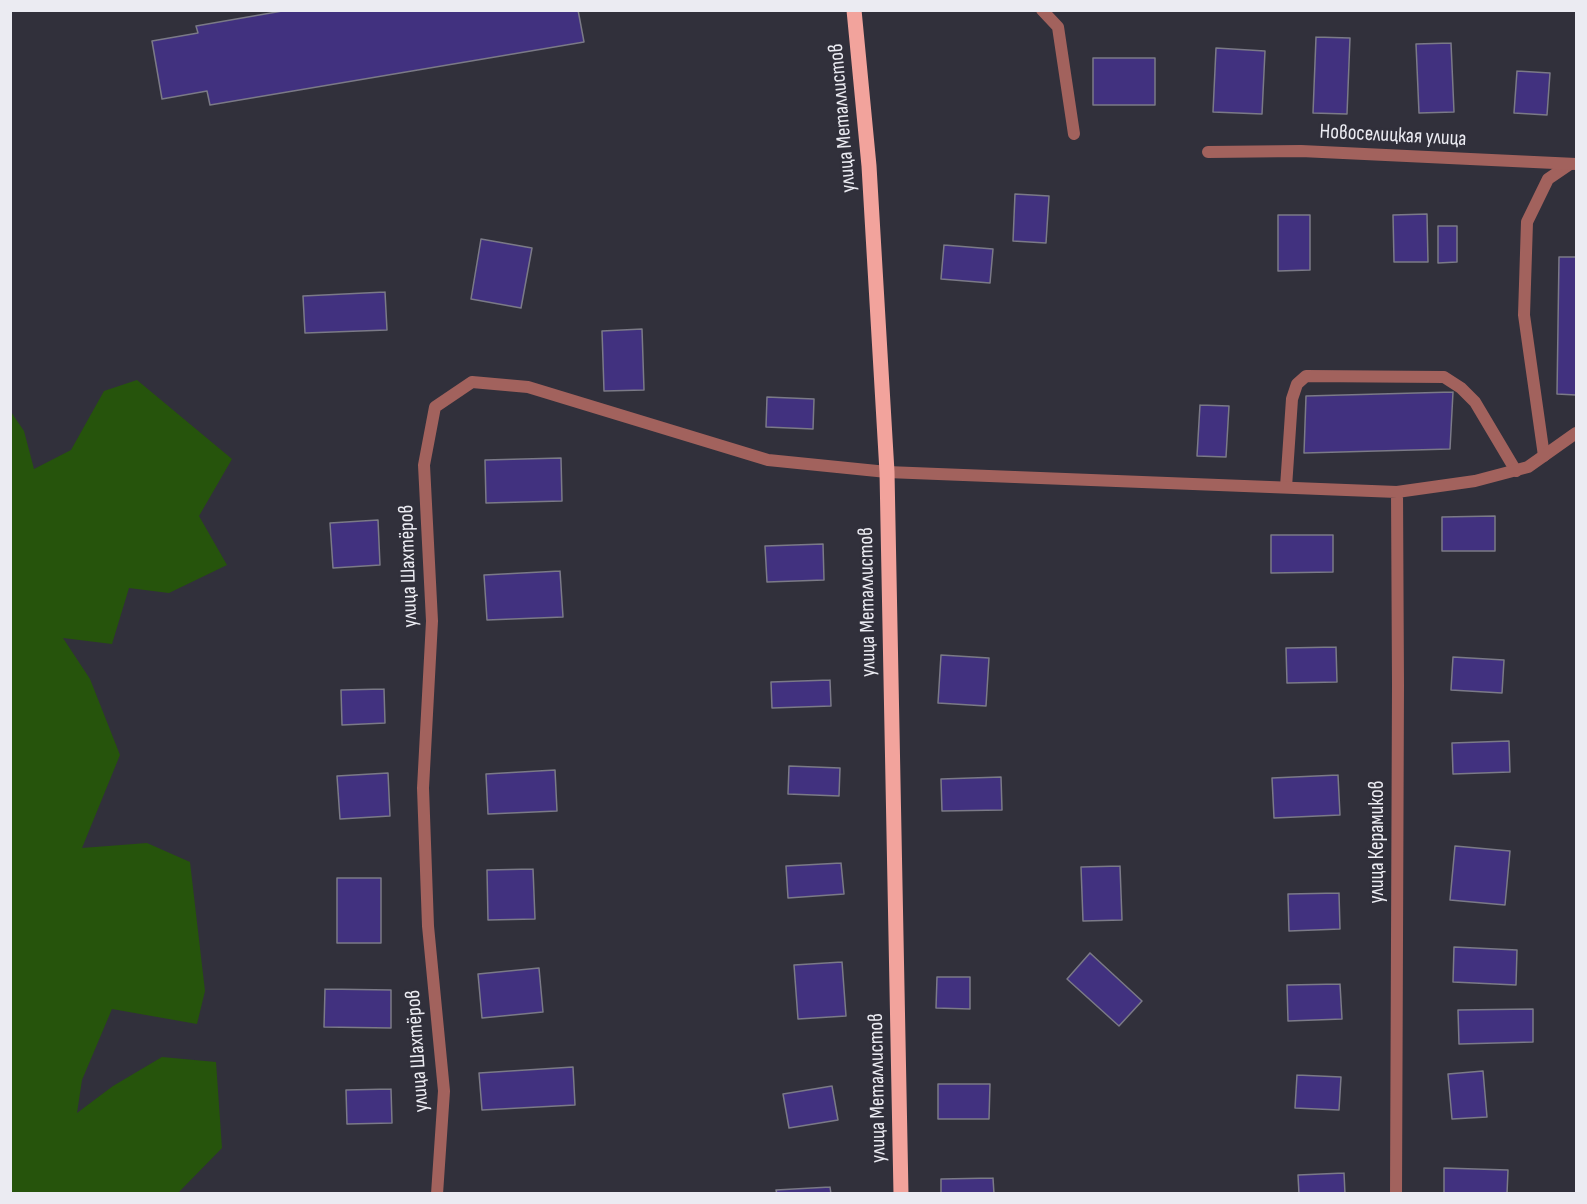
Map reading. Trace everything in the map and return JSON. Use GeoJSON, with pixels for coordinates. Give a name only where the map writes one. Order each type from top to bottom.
{"type":"FeatureCollection","features":[{"type":"Feature","properties":{"kind":"main road","name":"улица Металлистов"},"geometry":{"type":"LineString","coordinates":[[854,10],[869,166],[887,472],[901,1194]]}},
{"type":"Feature","properties":{"kind":"street"},"geometry":{"type":"LineString","coordinates":[[1042,10],[1058,27],[1074,134]]}},
{"type":"Feature","properties":{"kind":"street","name":"Новоселицкая улица"},"geometry":{"type":"LineString","coordinates":[[1208,152],[1301,151],[1573,164]]}},
{"type":"Feature","properties":{"kind":"street"},"geometry":{"type":"LineString","coordinates":[[1544,456],[1524,315],[1527,222],[1548,179],[1573,164]]}},
{"type":"Feature","properties":{"kind":"street"},"geometry":{"type":"LineString","coordinates":[[1286,487],[1292,399],[1298,384],[1306,376],[1444,377],[1461,388],[1475,402],[1516,471]]}},
{"type":"Feature","properties":{"kind":"street","name":"улица Шахтёров"},"geometry":{"type":"LineString","coordinates":[[437,1194],[444,1091],[428,926],[423,788],[432,621],[424,465],[435,407],[472,382],[528,387],[768,459],[887,472],[1397,492],[1475,481],[1516,471],[1528,467],[1576,433]]}},
{"type":"Feature","properties":{"kind":"street","name":"улица Керамиков"},"geometry":{"type":"LineString","coordinates":[[1396,1194],[1397,492]]}},
{"type":"Feature","properties":{"kind":"green space"},"geometry":{"type":"Polygon","coordinates":[[[137,380],[232,459],[199,516],[227,565],[169,593],[129,588],[112,644],[63,638],[90,679],[120,755],[82,848],[147,843],[190,862],[205,991],[197,1024],[112,1009],[82,1080],[77,1113],[113,1086],[162,1057],[216,1062],[222,1148],[178,1193],[11,1193],[11,412],[24,431],[34,469],[71,450],[104,391],[137,380]]]}},
{"type":"Feature","properties":{"kind":"building"},"geometry":{"type":"Polygon","coordinates":[[[288,10],[578,10],[584,42],[210,105],[207,91],[162,99],[152,41],[198,33],[196,26],[288,10]]]}},
{"type":"Feature","properties":{"kind":"building"},"geometry":{"type":"Polygon","coordinates":[[[1316,37],[1350,38],[1347,114],[1313,113],[1316,37]]]}},
{"type":"Feature","properties":{"kind":"building"},"geometry":{"type":"Polygon","coordinates":[[[1451,43],[1454,112],[1419,113],[1416,44],[1451,43]]]}},
{"type":"Feature","properties":{"kind":"building"},"geometry":{"type":"Polygon","coordinates":[[[1216,48],[1265,51],[1262,114],[1213,112],[1216,48]]]}},
{"type":"Feature","properties":{"kind":"building"},"geometry":{"type":"Polygon","coordinates":[[[1093,58],[1155,58],[1155,105],[1093,105],[1093,58]]]}},
{"type":"Feature","properties":{"kind":"building"},"geometry":{"type":"Polygon","coordinates":[[[1517,71],[1550,73],[1547,115],[1514,113],[1517,71]]]}},
{"type":"Feature","properties":{"kind":"building"},"geometry":{"type":"Polygon","coordinates":[[[1015,194],[1049,196],[1046,243],[1013,241],[1015,194]]]}},
{"type":"Feature","properties":{"kind":"building"},"geometry":{"type":"Polygon","coordinates":[[[1427,214],[1428,262],[1394,262],[1393,215],[1427,214]]]}},
{"type":"Feature","properties":{"kind":"building"},"geometry":{"type":"Polygon","coordinates":[[[1278,215],[1310,215],[1310,270],[1278,271],[1278,215]]]}},
{"type":"Feature","properties":{"kind":"building"},"geometry":{"type":"Polygon","coordinates":[[[1438,226],[1457,226],[1457,262],[1438,263],[1438,226]]]}},
{"type":"Feature","properties":{"kind":"building"},"geometry":{"type":"Polygon","coordinates":[[[481,239],[532,248],[521,308],[471,299],[481,239]]]}},
{"type":"Feature","properties":{"kind":"building"},"geometry":{"type":"Polygon","coordinates":[[[944,245],[993,249],[990,283],[941,279],[944,245]]]}},
{"type":"Feature","properties":{"kind":"building"},"geometry":{"type":"Polygon","coordinates":[[[1559,257],[1576,257],[1576,395],[1557,394],[1559,257]]]}},
{"type":"Feature","properties":{"kind":"building"},"geometry":{"type":"Polygon","coordinates":[[[385,292],[387,330],[305,333],[303,296],[385,292]]]}},
{"type":"Feature","properties":{"kind":"building"},"geometry":{"type":"Polygon","coordinates":[[[642,329],[644,390],[604,391],[602,331],[642,329]]]}},
{"type":"Feature","properties":{"kind":"building"},"geometry":{"type":"Polygon","coordinates":[[[1453,392],[1450,449],[1304,453],[1306,396],[1453,392]]]}},
{"type":"Feature","properties":{"kind":"building"},"geometry":{"type":"Polygon","coordinates":[[[767,397],[814,399],[813,429],[766,427],[767,397]]]}},
{"type":"Feature","properties":{"kind":"building"},"geometry":{"type":"Polygon","coordinates":[[[1200,405],[1229,406],[1226,457],[1197,456],[1200,405]]]}},
{"type":"Feature","properties":{"kind":"building"},"geometry":{"type":"Polygon","coordinates":[[[561,458],[562,501],[486,503],[485,460],[561,458]]]}},
{"type":"Feature","properties":{"kind":"building"},"geometry":{"type":"Polygon","coordinates":[[[1495,516],[1495,551],[1442,551],[1442,517],[1495,516]]]}},
{"type":"Feature","properties":{"kind":"building"},"geometry":{"type":"Polygon","coordinates":[[[378,520],[380,565],[333,568],[330,523],[378,520]]]}},
{"type":"Feature","properties":{"kind":"building"},"geometry":{"type":"Polygon","coordinates":[[[1271,535],[1333,535],[1333,572],[1271,573],[1271,535]]]}},
{"type":"Feature","properties":{"kind":"building"},"geometry":{"type":"Polygon","coordinates":[[[823,544],[824,580],[767,582],[765,546],[823,544]]]}},
{"type":"Feature","properties":{"kind":"building"},"geometry":{"type":"Polygon","coordinates":[[[560,571],[563,617],[487,620],[484,575],[560,571]]]}},
{"type":"Feature","properties":{"kind":"building"},"geometry":{"type":"Polygon","coordinates":[[[1336,647],[1337,682],[1287,683],[1286,648],[1336,647]]]}},
{"type":"Feature","properties":{"kind":"building"},"geometry":{"type":"Polygon","coordinates":[[[941,655],[989,658],[986,706],[938,703],[941,655]]]}},
{"type":"Feature","properties":{"kind":"building"},"geometry":{"type":"Polygon","coordinates":[[[1453,657],[1504,660],[1502,693],[1451,690],[1453,657]]]}},
{"type":"Feature","properties":{"kind":"building"},"geometry":{"type":"Polygon","coordinates":[[[830,680],[831,706],[772,708],[771,682],[830,680]]]}},
{"type":"Feature","properties":{"kind":"building"},"geometry":{"type":"Polygon","coordinates":[[[384,689],[385,723],[342,725],[341,690],[384,689]]]}},
{"type":"Feature","properties":{"kind":"building"},"geometry":{"type":"Polygon","coordinates":[[[1509,741],[1510,772],[1453,774],[1452,743],[1509,741]]]}},
{"type":"Feature","properties":{"kind":"building"},"geometry":{"type":"Polygon","coordinates":[[[789,766],[840,768],[839,796],[788,794],[789,766]]]}},
{"type":"Feature","properties":{"kind":"building"},"geometry":{"type":"Polygon","coordinates":[[[555,770],[557,811],[488,814],[486,774],[555,770]]]}},
{"type":"Feature","properties":{"kind":"building"},"geometry":{"type":"Polygon","coordinates":[[[388,773],[390,816],[340,819],[337,776],[388,773]]]}},
{"type":"Feature","properties":{"kind":"building"},"geometry":{"type":"Polygon","coordinates":[[[1338,775],[1340,815],[1274,818],[1272,778],[1338,775]]]}},
{"type":"Feature","properties":{"kind":"building"},"geometry":{"type":"Polygon","coordinates":[[[1001,777],[1002,810],[942,811],[941,779],[1001,777]]]}},
{"type":"Feature","properties":{"kind":"building"},"geometry":{"type":"Polygon","coordinates":[[[1455,846],[1510,851],[1505,905],[1450,900],[1455,846]]]}},
{"type":"Feature","properties":{"kind":"building"},"geometry":{"type":"Polygon","coordinates":[[[841,863],[844,894],[788,898],[786,866],[841,863]]]}},
{"type":"Feature","properties":{"kind":"building"},"geometry":{"type":"Polygon","coordinates":[[[1120,866],[1122,920],[1083,921],[1081,867],[1120,866]]]}},
{"type":"Feature","properties":{"kind":"building"},"geometry":{"type":"Polygon","coordinates":[[[533,869],[535,919],[488,920],[487,870],[533,869]]]}},
{"type":"Feature","properties":{"kind":"building"},"geometry":{"type":"Polygon","coordinates":[[[337,878],[381,878],[381,943],[337,943],[337,878]]]}},
{"type":"Feature","properties":{"kind":"building"},"geometry":{"type":"Polygon","coordinates":[[[1339,893],[1340,929],[1289,931],[1288,894],[1339,893]]]}},
{"type":"Feature","properties":{"kind":"building"},"geometry":{"type":"Polygon","coordinates":[[[1454,947],[1517,950],[1516,985],[1453,982],[1454,947]]]}},
{"type":"Feature","properties":{"kind":"building"},"geometry":{"type":"Polygon","coordinates":[[[1090,953],[1142,1001],[1119,1026],[1067,979],[1090,953]]]}},
{"type":"Feature","properties":{"kind":"building"},"geometry":{"type":"Polygon","coordinates":[[[842,962],[846,1016],[798,1019],[794,965],[842,962]]]}},
{"type":"Feature","properties":{"kind":"building"},"geometry":{"type":"Polygon","coordinates":[[[539,968],[543,1012],[482,1018],[478,974],[539,968]]]}},
{"type":"Feature","properties":{"kind":"building"},"geometry":{"type":"Polygon","coordinates":[[[937,977],[970,977],[970,1009],[936,1008],[937,977]]]}},
{"type":"Feature","properties":{"kind":"building"},"geometry":{"type":"Polygon","coordinates":[[[1340,984],[1342,1019],[1288,1021],[1287,985],[1340,984]]]}},
{"type":"Feature","properties":{"kind":"building"},"geometry":{"type":"Polygon","coordinates":[[[325,989],[391,990],[391,1028],[324,1027],[325,989]]]}},
{"type":"Feature","properties":{"kind":"building"},"geometry":{"type":"Polygon","coordinates":[[[1533,1009],[1533,1042],[1459,1044],[1458,1010],[1533,1009]]]}},
{"type":"Feature","properties":{"kind":"building"},"geometry":{"type":"Polygon","coordinates":[[[573,1067],[575,1105],[482,1110],[479,1073],[573,1067]]]}},
{"type":"Feature","properties":{"kind":"building"},"geometry":{"type":"Polygon","coordinates":[[[1483,1071],[1487,1117],[1452,1119],[1448,1074],[1483,1071]]]}},
{"type":"Feature","properties":{"kind":"building"},"geometry":{"type":"Polygon","coordinates":[[[1297,1075],[1341,1077],[1339,1110],[1295,1108],[1297,1075]]]}},
{"type":"Feature","properties":{"kind":"building"},"geometry":{"type":"Polygon","coordinates":[[[938,1084],[990,1084],[989,1119],[938,1119],[938,1084]]]}},
{"type":"Feature","properties":{"kind":"building"},"geometry":{"type":"Polygon","coordinates":[[[832,1086],[838,1120],[789,1128],[783,1094],[832,1086]]]}},
{"type":"Feature","properties":{"kind":"building"},"geometry":{"type":"Polygon","coordinates":[[[391,1089],[392,1123],[347,1124],[346,1090],[391,1089]]]}},
{"type":"Feature","properties":{"kind":"building"},"geometry":{"type":"Polygon","coordinates":[[[1444,1168],[1508,1170],[1507,1194],[1444,1194],[1444,1168]]]}},
{"type":"Feature","properties":{"kind":"building"},"geometry":{"type":"Polygon","coordinates":[[[1344,1173],[1345,1194],[1299,1194],[1298,1175],[1344,1173]]]}},
{"type":"Feature","properties":{"kind":"building"},"geometry":{"type":"Polygon","coordinates":[[[993,1178],[994,1194],[941,1194],[941,1179],[993,1178]]]}},
{"type":"Feature","properties":{"kind":"building"},"geometry":{"type":"Polygon","coordinates":[[[830,1187],[831,1194],[777,1194],[776,1190],[830,1187]]]}}]}
